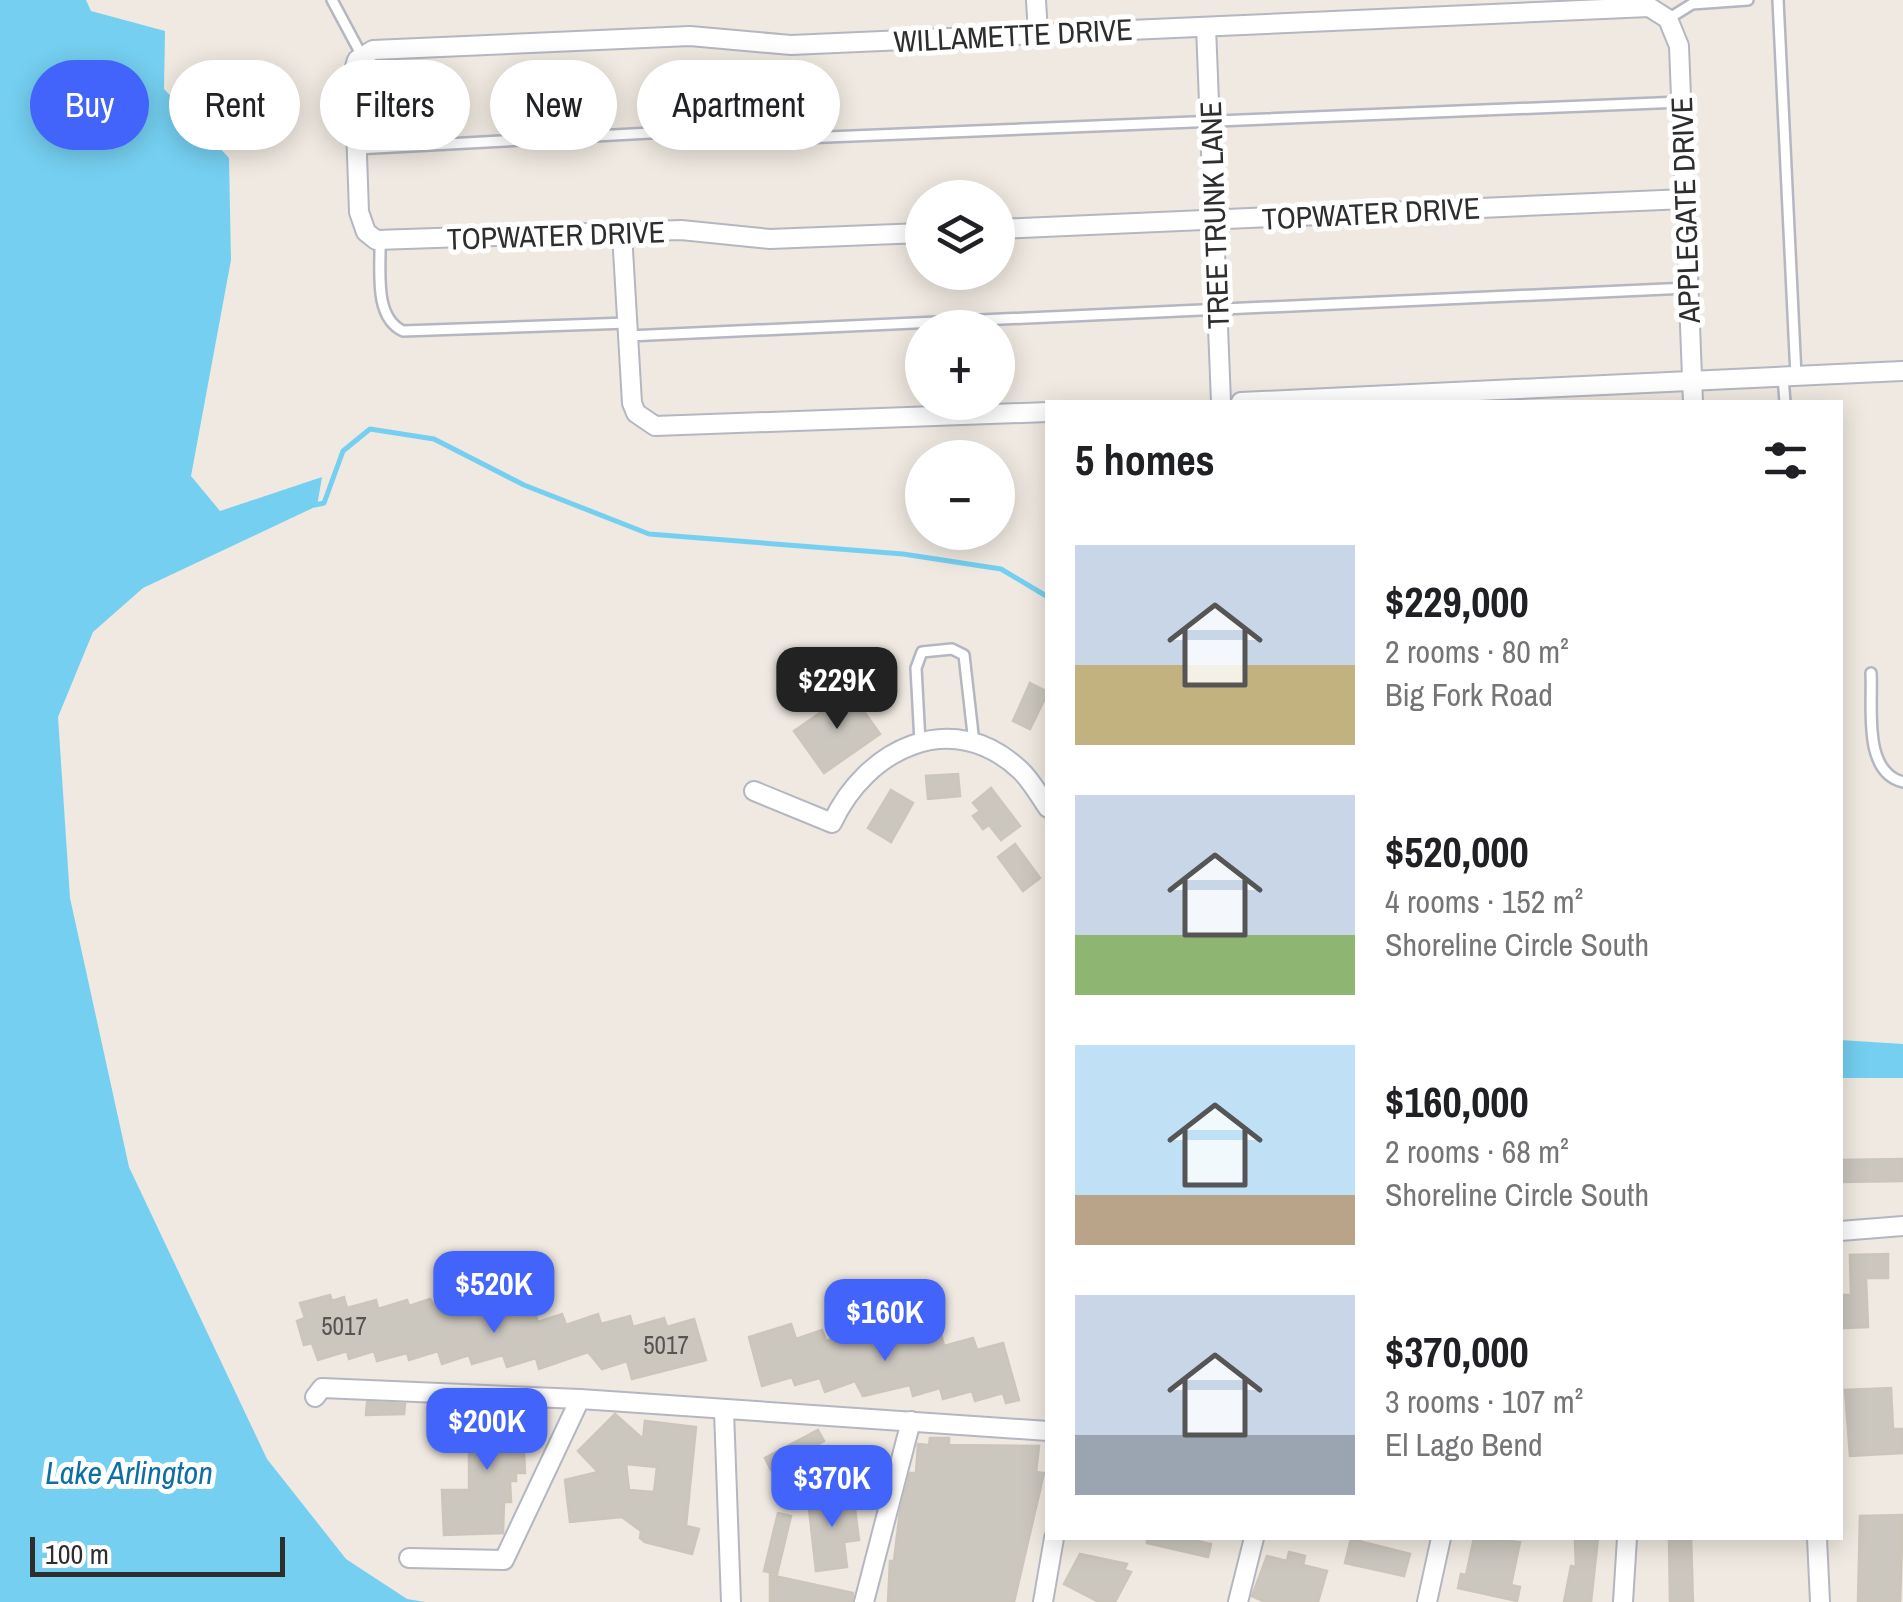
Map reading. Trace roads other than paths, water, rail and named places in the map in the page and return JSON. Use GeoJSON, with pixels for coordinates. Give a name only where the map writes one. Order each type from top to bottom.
{"type":"FeatureCollection","features":[{"type":"Feature","properties":{"kind":"street"},"geometry":{"type":"LineString","coordinates":[[1036,0],[1038,34]]}},
{"type":"Feature","properties":{"kind":"street","name":"WILLAMETTE DRIVE"},"geometry":{"type":"LineString","coordinates":[[360,58],[373,50],[690,36],[790,45],[1648,7],[1668,19]]}},
{"type":"Feature","properties":{"kind":"street","name":"APPLEGATE DRIVE"},"geometry":{"type":"LineString","coordinates":[[1668,19],[1679,46],[1693,400]]}},
{"type":"Feature","properties":{"kind":"street","name":"TREE TRUNK LANE"},"geometry":{"type":"LineString","coordinates":[[1206,27],[1221,400]]}},
{"type":"Feature","properties":{"kind":"street"},"geometry":{"type":"LineString","coordinates":[[356,150],[362,224],[380,240]]}},
{"type":"Feature","properties":{"kind":"street","name":"TOPWATER DRIVE"},"geometry":{"type":"LineString","coordinates":[[1015,229],[1685,199]]}},
{"type":"Feature","properties":{"kind":"street","name":"TOPWATER DRIVE"},"geometry":{"type":"LineString","coordinates":[[380,240],[680,230],[770,240],[905,234]]}},
{"type":"Feature","properties":{"kind":"street"},"geometry":{"type":"LineString","coordinates":[[622,232],[632,403],[636,413],[655,426],[1045,412]]}},
{"type":"Feature","properties":{"kind":"street"},"geometry":{"type":"LineString","coordinates":[[1326,400],[1903,371]]}},
{"type":"Feature","properties":{"kind":"street"},"geometry":{"type":"LineString","coordinates":[[754,791],[832,823],[859,777],[896,751],[947,738],[1003,756],[1023,772],[1045,804]]}},
{"type":"Feature","properties":{"kind":"street"},"geometry":{"type":"LineString","coordinates":[[1843,1230],[1903,1226]]}},
{"type":"Feature","properties":{"kind":"street"},"geometry":{"type":"LineString","coordinates":[[315,1397],[322,1388],[580,1398],[1045,1432]]}},
{"type":"Feature","properties":{"kind":"street"},"geometry":{"type":"LineString","coordinates":[[409,1558],[504,1560],[580,1398]]}},
{"type":"Feature","properties":{"kind":"street"},"geometry":{"type":"LineString","coordinates":[[724,1411],[731,1602]]}},
{"type":"Feature","properties":{"kind":"street"},"geometry":{"type":"LineString","coordinates":[[864,1602],[910,1421]]}},
{"type":"Feature","properties":{"kind":"street"},"geometry":{"type":"LineString","coordinates":[[1043,1602],[1054,1540]]}},
{"type":"Feature","properties":{"kind":"street"},"geometry":{"type":"LineString","coordinates":[[1238,1602],[1254,1540]]}},
{"type":"Feature","properties":{"kind":"street"},"geometry":{"type":"LineString","coordinates":[[1426,1602],[1442,1540]]}},
{"type":"Feature","properties":{"kind":"street"},"geometry":{"type":"LineString","coordinates":[[1622,1602],[1626,1540]]}},
{"type":"Feature","properties":{"kind":"street"},"geometry":{"type":"LineString","coordinates":[[1817,1540],[1820,1602]]}},
{"type":"Feature","properties":{"kind":"lane"},"geometry":{"type":"LineString","coordinates":[[332,0],[360,58]]}},
{"type":"Feature","properties":{"kind":"lane"},"geometry":{"type":"LineString","coordinates":[[1668,19],[1692,4],[1748,0]]}},
{"type":"Feature","properties":{"kind":"lane"},"geometry":{"type":"LineString","coordinates":[[1778,0],[1790,376],[1785,400]]}},
{"type":"Feature","properties":{"kind":"lane"},"geometry":{"type":"LineString","coordinates":[[470,142],[687,131],[778,139],[1681,102]]}},
{"type":"Feature","properties":{"kind":"lane"},"geometry":{"type":"LineString","coordinates":[[380,240],[384,311],[391,324],[403,331],[628,329],[1688,288]]}},
{"type":"Feature","properties":{"kind":"lane"},"geometry":{"type":"LineString","coordinates":[[920,742],[916,668],[922,652],[952,649],[964,656],[974,745]]}},
{"type":"Feature","properties":{"kind":"lane"},"geometry":{"type":"LineString","coordinates":[[1871,673],[1878,762],[1883,772],[1903,782]]}},
{"type":"Feature","properties":{"kind":"water","name":"Lake Arlington"},"geometry":{"type":"Polygon","coordinates":[[[0,0],[86,0],[91,11],[165,31],[169,150],[221,150],[229,158],[231,260],[191,476],[220,511],[322,477],[317,506],[143,588],[93,632],[58,717],[70,898],[129,1167],[267,1459],[346,1559],[407,1599],[425,1602],[0,1602],[0,0]]]}},
{"type":"Feature","properties":{"kind":"water"},"geometry":{"type":"Polygon","coordinates":[[[1843,1040],[1903,1044],[1903,1078],[1843,1078],[1843,1040]]]}},
{"type":"Feature","properties":{"kind":"waterway"},"geometry":{"type":"LineString","coordinates":[[315,505],[324,503],[343,451],[370,429],[434,439],[524,485],[649,534],[903,554],[1001,569],[1045,595]]}}]}
